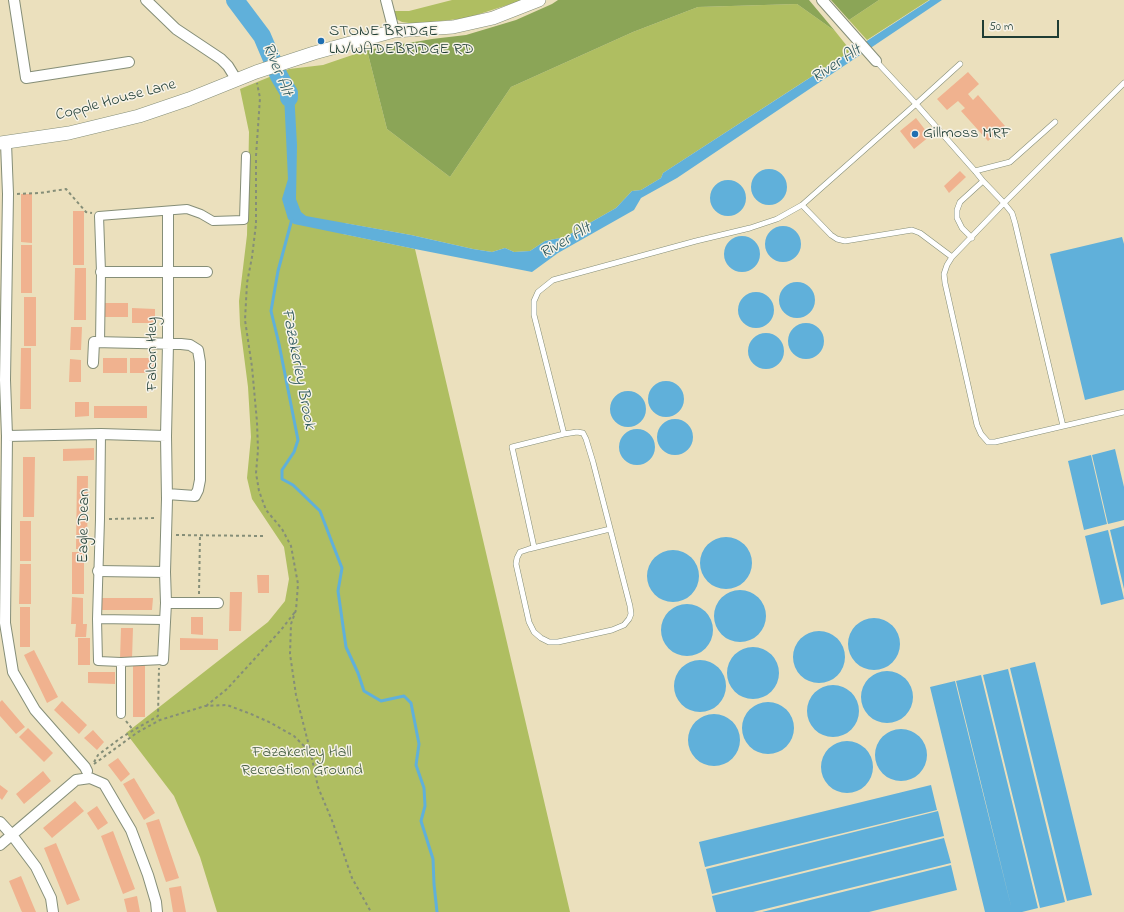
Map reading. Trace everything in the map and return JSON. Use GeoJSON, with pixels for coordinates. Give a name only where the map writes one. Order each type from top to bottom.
{"type":"FeatureCollection","features":[{"type":"Feature","properties":{"kind":"street"},"geometry":{"type":"LineString","coordinates":[[14,0],[26,78],[129,62]]}},
{"type":"Feature","properties":{"kind":"street"},"geometry":{"type":"LineString","coordinates":[[146,0],[176,29],[228,66],[236,80]]}},
{"type":"Feature","properties":{"kind":"street"},"geometry":{"type":"LineString","coordinates":[[386,0],[394,31]]}},
{"type":"Feature","properties":{"kind":"street","name":"Copple House Lane"},"geometry":{"type":"LineString","coordinates":[[3,143],[69,134],[139,116],[189,99],[256,72],[314,53],[394,31],[453,27],[493,18],[539,0]]}},
{"type":"Feature","properties":{"kind":"street"},"geometry":{"type":"LineString","coordinates":[[822,0],[876,61]]}},
{"type":"Feature","properties":{"kind":"street"},"geometry":{"type":"LineString","coordinates":[[3,143],[8,194],[3,278],[3,379],[7,436],[3,486],[2,586],[5,623],[13,672],[35,710],[85,767],[89,774],[104,784],[131,830],[148,875],[156,902],[157,912]]}},
{"type":"Feature","properties":{"kind":"street"},"geometry":{"type":"LineString","coordinates":[[100,343],[101,272],[99,216],[168,212],[187,209],[201,214],[213,221],[244,220],[246,156]]}},
{"type":"Feature","properties":{"kind":"street","name":"Falcon Hey"},"geometry":{"type":"LineString","coordinates":[[161,660],[166,602],[168,212]]}},
{"type":"Feature","properties":{"kind":"street"},"geometry":{"type":"LineString","coordinates":[[101,272],[207,272]]}},
{"type":"Feature","properties":{"kind":"street"},"geometry":{"type":"LineString","coordinates":[[93,363],[94,342],[190,345],[198,350],[200,362],[200,480],[198,490],[195,496],[167,494]]}},
{"type":"Feature","properties":{"kind":"street"},"geometry":{"type":"LineString","coordinates":[[7,436],[101,434],[166,436]]}},
{"type":"Feature","properties":{"kind":"street","name":"Eagle Dean"},"geometry":{"type":"LineString","coordinates":[[101,434],[97,619],[98,661],[121,662],[161,660]]}},
{"type":"Feature","properties":{"kind":"street"},"geometry":{"type":"LineString","coordinates":[[98,572],[165,572]]}},
{"type":"Feature","properties":{"kind":"street"},"geometry":{"type":"LineString","coordinates":[[166,602],[218,603]]}},
{"type":"Feature","properties":{"kind":"street"},"geometry":{"type":"LineString","coordinates":[[97,619],[164,620]]}},
{"type":"Feature","properties":{"kind":"street"},"geometry":{"type":"LineString","coordinates":[[120,714],[121,662]]}},
{"type":"Feature","properties":{"kind":"street"},"geometry":{"type":"LineString","coordinates":[[0,845],[76,780],[89,774]]}},
{"type":"Feature","properties":{"kind":"street"},"geometry":{"type":"LineString","coordinates":[[0,822],[12,835],[36,867],[50,898],[54,912]]}},
{"type":"Feature","properties":{"kind":"lane"},"geometry":{"type":"LineString","coordinates":[[876,61],[1012,213],[1063,426]]}},
{"type":"Feature","properties":{"kind":"lane"},"geometry":{"type":"LineString","coordinates":[[564,434],[534,315],[534,301],[538,292],[553,280],[696,241],[750,228],[777,219],[802,205],[960,64]]}},
{"type":"Feature","properties":{"kind":"lane"},"geometry":{"type":"LineString","coordinates":[[1124,84],[952,257],[946,265],[944,274],[977,425],[981,434],[988,442],[995,442],[1124,412]]}},
{"type":"Feature","properties":{"kind":"lane"},"geometry":{"type":"LineString","coordinates":[[975,171],[1010,162],[1055,122]]}},
{"type":"Feature","properties":{"kind":"lane"},"geometry":{"type":"LineString","coordinates":[[972,238],[962,228],[957,218],[957,210],[960,202],[983,181]]}},
{"type":"Feature","properties":{"kind":"lane"},"geometry":{"type":"LineString","coordinates":[[802,205],[831,235],[837,239],[845,241],[912,230],[920,233],[952,257]]}},
{"type":"Feature","properties":{"kind":"lane"},"geometry":{"type":"LineString","coordinates":[[534,547],[512,447],[564,434],[576,432],[583,434],[586,438],[610,529],[631,614],[624,625],[612,630],[558,642],[548,642],[541,638],[534,632],[529,622],[516,564],[520,552],[534,547],[610,529]]}},
{"type":"Feature","properties":{"kind":"path"},"geometry":{"type":"LineString","coordinates":[[256,72],[260,98],[256,152],[256,224],[247,283],[245,320],[252,367],[257,422],[258,450],[256,473],[259,491],[266,510],[282,529],[291,546],[298,584],[296,610],[291,624],[290,654],[296,695],[318,787],[352,878],[371,912]]}},
{"type":"Feature","properties":{"kind":"path"},"geometry":{"type":"LineString","coordinates":[[8,194],[40,193],[66,189],[86,212],[95,213],[99,216]]}},
{"type":"Feature","properties":{"kind":"path"},"geometry":{"type":"LineString","coordinates":[[100,519],[167,518]]}},
{"type":"Feature","properties":{"kind":"path"},"geometry":{"type":"LineString","coordinates":[[166,535],[264,536]]}},
{"type":"Feature","properties":{"kind":"path"},"geometry":{"type":"LineString","coordinates":[[199,603],[200,535]]}},
{"type":"Feature","properties":{"kind":"path"},"geometry":{"type":"LineString","coordinates":[[205,706],[227,689],[282,630],[296,610]]}},
{"type":"Feature","properties":{"kind":"path"},"geometry":{"type":"LineString","coordinates":[[89,774],[98,755],[122,737],[158,716],[161,660]]}},
{"type":"Feature","properties":{"kind":"path"},"geometry":{"type":"LineString","coordinates":[[89,774],[101,759],[138,732],[160,720],[205,706],[227,705],[269,722],[294,736],[311,754]]}},
{"type":"Feature","properties":{"kind":"path"},"geometry":{"type":"LineString","coordinates":[[120,714],[133,731]]}},
{"type":"Feature","properties":{"kind":"path"},"geometry":{"type":"LineString","coordinates":[[98,755],[101,759]]}},
{"type":"Feature","properties":{"kind":"green space"},"geometry":{"type":"Polygon","coordinates":[[[452,0],[523,0],[467,18],[415,24],[402,22],[396,19],[392,11],[409,11],[452,0]]]}},
{"type":"Feature","properties":{"kind":"green space"},"geometry":{"type":"Polygon","coordinates":[[[558,0],[809,0],[835,31],[797,4],[698,7],[633,32],[511,87],[450,177],[387,129],[367,50],[466,35],[516,20],[558,0]]]}},
{"type":"Feature","properties":{"kind":"green space"},"geometry":{"type":"Polygon","coordinates":[[[831,0],[879,0],[849,20],[831,0]]]}},
{"type":"Feature","properties":{"kind":"green space"},"geometry":{"type":"Polygon","coordinates":[[[879,0],[929,0],[867,40],[849,20],[879,0]]]}},
{"type":"Feature","properties":{"kind":"green space","name":"Fazakerley Hall Recreation Ground"},"geometry":{"type":"Polygon","coordinates":[[[797,4],[835,31],[851,51],[663,173],[661,178],[641,190],[632,191],[616,208],[565,237],[545,241],[530,251],[514,252],[505,248],[492,252],[344,223],[343,234],[415,249],[570,912],[217,912],[200,857],[174,796],[126,733],[268,622],[285,601],[289,579],[284,547],[252,499],[247,478],[251,437],[248,387],[240,325],[239,301],[247,235],[249,132],[240,89],[289,69],[323,65],[367,50],[387,129],[450,177],[511,87],[633,32],[698,7],[797,4]]]}},
{"type":"Feature","properties":{"kind":"water"},"geometry":{"type":"Polygon","coordinates":[[[930,0],[942,0],[677,178],[641,198],[634,210],[558,253],[532,272],[294,224],[288,219],[282,199],[288,179],[284,94],[276,78],[285,74],[294,91],[297,145],[296,199],[301,212],[306,216],[411,235],[492,252],[505,248],[514,252],[530,251],[545,241],[565,237],[616,208],[632,191],[641,190],[661,178],[663,173],[930,0]]]}},
{"type":"Feature","properties":{"kind":"water"},"geometry":{"type":"Polygon","coordinates":[[[769,169],[779,172],[784,177],[787,187],[784,197],[779,202],[769,205],[759,202],[754,197],[751,187],[754,177],[759,172],[769,169]]]}},
{"type":"Feature","properties":{"kind":"water"},"geometry":{"type":"Polygon","coordinates":[[[728,180],[741,185],[746,198],[741,211],[728,216],[715,211],[710,198],[715,185],[728,180]]]}},
{"type":"Feature","properties":{"kind":"water"},"geometry":{"type":"Polygon","coordinates":[[[783,226],[793,229],[798,234],[801,244],[798,254],[793,259],[783,262],[773,259],[768,254],[765,244],[768,234],[773,229],[783,226]]]}},
{"type":"Feature","properties":{"kind":"water"},"geometry":{"type":"Polygon","coordinates":[[[742,236],[752,239],[757,244],[760,254],[757,264],[752,269],[742,272],[732,269],[727,264],[724,254],[727,244],[732,239],[742,236]]]}},
{"type":"Feature","properties":{"kind":"water"},"geometry":{"type":"Polygon","coordinates":[[[1122,237],[1124,244],[1124,390],[1085,400],[1050,254],[1122,237]]]}},
{"type":"Feature","properties":{"kind":"water"},"geometry":{"type":"Polygon","coordinates":[[[797,282],[807,285],[812,290],[815,300],[812,310],[807,315],[797,318],[787,315],[782,310],[779,300],[782,290],[787,285],[797,282]]]}},
{"type":"Feature","properties":{"kind":"water"},"geometry":{"type":"Polygon","coordinates":[[[756,292],[766,295],[771,300],[774,310],[771,320],[766,325],[756,328],[746,325],[741,320],[738,310],[741,300],[746,295],[756,292]]]}},
{"type":"Feature","properties":{"kind":"water"},"geometry":{"type":"Polygon","coordinates":[[[806,323],[816,326],[821,331],[824,341],[821,351],[816,356],[806,359],[796,356],[791,351],[788,341],[791,331],[796,326],[806,323]]]}},
{"type":"Feature","properties":{"kind":"water"},"geometry":{"type":"Polygon","coordinates":[[[766,333],[779,338],[784,351],[779,364],[766,369],[753,364],[748,351],[753,338],[766,333]]]}},
{"type":"Feature","properties":{"kind":"water"},"geometry":{"type":"Polygon","coordinates":[[[666,381],[676,384],[681,389],[684,399],[681,409],[676,414],[666,417],[656,414],[651,409],[648,399],[651,389],[656,384],[666,381]]]}},
{"type":"Feature","properties":{"kind":"water"},"geometry":{"type":"Polygon","coordinates":[[[628,391],[638,394],[643,399],[646,409],[643,419],[638,424],[628,427],[618,424],[613,419],[610,409],[613,399],[618,394],[628,391]]]}},
{"type":"Feature","properties":{"kind":"water"},"geometry":{"type":"Polygon","coordinates":[[[675,419],[688,424],[693,437],[688,450],[675,455],[662,450],[657,437],[662,424],[675,419]]]}},
{"type":"Feature","properties":{"kind":"water"},"geometry":{"type":"Polygon","coordinates":[[[637,429],[647,432],[652,437],[655,447],[652,457],[647,462],[637,465],[627,462],[622,457],[619,447],[622,437],[627,432],[637,429]]]}},
{"type":"Feature","properties":{"kind":"water"},"geometry":{"type":"Polygon","coordinates":[[[1115,449],[1124,487],[1124,520],[1108,524],[1092,455],[1115,449]]]}},
{"type":"Feature","properties":{"kind":"water"},"geometry":{"type":"Polygon","coordinates":[[[1091,455],[1107,524],[1084,530],[1068,461],[1091,455]]]}},
{"type":"Feature","properties":{"kind":"water"},"geometry":{"type":"Polygon","coordinates":[[[1124,526],[1124,589],[1110,530],[1124,526]]]}},
{"type":"Feature","properties":{"kind":"water"},"geometry":{"type":"Polygon","coordinates":[[[1108,530],[1124,599],[1101,605],[1085,536],[1108,530]]]}},
{"type":"Feature","properties":{"kind":"water"},"geometry":{"type":"Polygon","coordinates":[[[721,537],[731,537],[745,544],[752,558],[752,568],[745,582],[731,589],[721,589],[711,585],[704,578],[700,568],[700,558],[704,548],[711,541],[721,537]]]}},
{"type":"Feature","properties":{"kind":"water"},"geometry":{"type":"Polygon","coordinates":[[[668,550],[678,550],[692,557],[699,571],[699,581],[692,595],[678,602],[668,602],[658,598],[651,591],[647,581],[647,571],[651,561],[658,554],[668,550]]]}},
{"type":"Feature","properties":{"kind":"water"},"geometry":{"type":"Polygon","coordinates":[[[735,590],[745,590],[759,597],[766,611],[766,621],[759,635],[745,642],[735,642],[725,638],[718,631],[714,621],[714,611],[718,601],[725,594],[735,590]]]}},
{"type":"Feature","properties":{"kind":"water"},"geometry":{"type":"Polygon","coordinates":[[[682,604],[692,604],[706,611],[713,625],[713,635],[706,649],[692,656],[682,656],[672,652],[665,645],[661,635],[661,625],[665,615],[672,608],[682,604]]]}},
{"type":"Feature","properties":{"kind":"water"},"geometry":{"type":"Polygon","coordinates":[[[869,618],[879,618],[893,625],[900,639],[900,649],[893,663],[879,670],[869,670],[859,666],[852,659],[848,649],[848,639],[852,629],[859,622],[869,618]]]}},
{"type":"Feature","properties":{"kind":"water"},"geometry":{"type":"Polygon","coordinates":[[[814,631],[824,631],[838,638],[845,652],[845,662],[838,676],[824,683],[814,683],[804,679],[797,672],[793,662],[793,652],[797,642],[804,635],[814,631]]]}},
{"type":"Feature","properties":{"kind":"water"},"geometry":{"type":"Polygon","coordinates":[[[748,647],[758,647],[772,654],[779,668],[779,678],[772,692],[758,699],[748,699],[738,695],[731,688],[727,678],[727,668],[731,658],[738,651],[748,647]]]}},
{"type":"Feature","properties":{"kind":"water"},"geometry":{"type":"Polygon","coordinates":[[[695,660],[705,660],[719,667],[726,681],[726,691],[719,705],[705,712],[695,712],[685,708],[678,701],[674,691],[674,681],[678,671],[685,664],[695,660]]]}},
{"type":"Feature","properties":{"kind":"water"},"geometry":{"type":"Polygon","coordinates":[[[1035,662],[1092,895],[1067,901],[1010,668],[1035,662]]]}},
{"type":"Feature","properties":{"kind":"water"},"geometry":{"type":"Polygon","coordinates":[[[1008,669],[1065,902],[1040,908],[983,675],[1008,669]]]}},
{"type":"Feature","properties":{"kind":"water"},"geometry":{"type":"Polygon","coordinates":[[[882,671],[892,671],[906,678],[913,692],[913,702],[906,716],[892,723],[882,723],[872,719],[865,712],[861,702],[861,692],[865,682],[872,675],[882,671]]]}},
{"type":"Feature","properties":{"kind":"water"},"geometry":{"type":"Polygon","coordinates":[[[981,675],[1038,908],[1022,912],[985,912],[930,687],[955,681],[1012,910],[956,681],[981,675]]]}},
{"type":"Feature","properties":{"kind":"water"},"geometry":{"type":"Polygon","coordinates":[[[828,685],[838,685],[852,692],[859,706],[859,716],[852,730],[838,737],[828,737],[818,733],[811,726],[807,716],[807,706],[811,696],[818,689],[828,685]]]}},
{"type":"Feature","properties":{"kind":"water"},"geometry":{"type":"Polygon","coordinates":[[[763,702],[773,702],[787,709],[794,723],[794,733],[787,747],[773,754],[763,754],[753,750],[746,743],[742,733],[742,723],[746,713],[753,706],[763,702]]]}},
{"type":"Feature","properties":{"kind":"water"},"geometry":{"type":"Polygon","coordinates":[[[709,714],[719,714],[733,721],[740,735],[740,745],[733,759],[719,766],[709,766],[699,762],[692,755],[688,745],[688,735],[692,725],[699,718],[709,714]]]}},
{"type":"Feature","properties":{"kind":"water"},"geometry":{"type":"Polygon","coordinates":[[[896,729],[906,729],[920,736],[927,750],[927,760],[920,774],[906,781],[896,781],[886,777],[879,770],[875,760],[875,750],[879,740],[886,733],[896,729]]]}},
{"type":"Feature","properties":{"kind":"water"},"geometry":{"type":"Polygon","coordinates":[[[842,741],[852,741],[866,748],[873,762],[873,772],[866,786],[852,793],[842,793],[832,789],[825,782],[821,772],[821,762],[825,752],[832,745],[842,741]]]}},
{"type":"Feature","properties":{"kind":"water"},"geometry":{"type":"Polygon","coordinates":[[[931,785],[937,810],[705,867],[699,842],[931,785]]]}},
{"type":"Feature","properties":{"kind":"water"},"geometry":{"type":"Polygon","coordinates":[[[938,811],[944,836],[712,894],[706,869],[938,811]]]}},
{"type":"Feature","properties":{"kind":"water"},"geometry":{"type":"Polygon","coordinates":[[[944,838],[951,863],[753,912],[716,912],[712,896],[944,838]]]}},
{"type":"Feature","properties":{"kind":"water"},"geometry":{"type":"Polygon","coordinates":[[[951,865],[957,890],[869,912],[762,912],[951,865]]]}},
{"type":"Feature","properties":{"kind":"building"},"geometry":{"type":"Polygon","coordinates":[[[968,72],[979,84],[968,94],[973,100],[978,95],[1005,126],[988,141],[961,111],[965,108],[958,101],[947,110],[937,99],[968,72]]]}},
{"type":"Feature","properties":{"kind":"building","name":"Gillmoss MRF"},"geometry":{"type":"Polygon","coordinates":[[[916,118],[930,136],[914,149],[900,131],[916,118]]]}},
{"type":"Feature","properties":{"kind":"building"},"geometry":{"type":"Polygon","coordinates":[[[960,171],[966,177],[949,193],[944,186],[960,171]]]}},
{"type":"Feature","properties":{"kind":"building"},"geometry":{"type":"Polygon","coordinates":[[[21,194],[32,194],[32,243],[21,242],[21,194]]]}},
{"type":"Feature","properties":{"kind":"building"},"geometry":{"type":"Polygon","coordinates":[[[73,211],[84,211],[84,265],[73,265],[73,211]]]}},
{"type":"Feature","properties":{"kind":"building"},"geometry":{"type":"Polygon","coordinates":[[[21,245],[32,245],[32,293],[21,293],[21,245]]]}},
{"type":"Feature","properties":{"kind":"building"},"geometry":{"type":"Polygon","coordinates":[[[75,268],[86,268],[86,320],[74,320],[75,268]]]}},
{"type":"Feature","properties":{"kind":"building"},"geometry":{"type":"Polygon","coordinates":[[[24,297],[36,297],[36,346],[24,346],[24,297]]]}},
{"type":"Feature","properties":{"kind":"building"},"geometry":{"type":"Polygon","coordinates":[[[104,303],[128,303],[128,317],[104,317],[104,303]]]}},
{"type":"Feature","properties":{"kind":"building"},"geometry":{"type":"Polygon","coordinates":[[[132,308],[155,309],[155,323],[132,323],[132,308]]]}},
{"type":"Feature","properties":{"kind":"building"},"geometry":{"type":"Polygon","coordinates":[[[71,327],[82,327],[81,350],[70,350],[71,327]]]}},
{"type":"Feature","properties":{"kind":"building"},"geometry":{"type":"Polygon","coordinates":[[[21,348],[31,348],[31,409],[20,409],[21,348]]]}},
{"type":"Feature","properties":{"kind":"building"},"geometry":{"type":"Polygon","coordinates":[[[103,358],[127,358],[127,373],[103,373],[103,358]]]}},
{"type":"Feature","properties":{"kind":"building"},"geometry":{"type":"Polygon","coordinates":[[[130,358],[154,358],[154,373],[130,373],[130,358]]]}},
{"type":"Feature","properties":{"kind":"building"},"geometry":{"type":"Polygon","coordinates":[[[70,359],[81,360],[81,382],[69,382],[70,359]]]}},
{"type":"Feature","properties":{"kind":"building"},"geometry":{"type":"Polygon","coordinates":[[[75,402],[89,402],[89,416],[75,417],[75,402]]]}},
{"type":"Feature","properties":{"kind":"building"},"geometry":{"type":"Polygon","coordinates":[[[94,406],[147,406],[147,418],[94,418],[94,406]]]}},
{"type":"Feature","properties":{"kind":"building"},"geometry":{"type":"Polygon","coordinates":[[[94,448],[94,460],[63,461],[63,449],[94,448]]]}},
{"type":"Feature","properties":{"kind":"building"},"geometry":{"type":"Polygon","coordinates":[[[23,457],[35,457],[34,517],[23,517],[23,457]]]}},
{"type":"Feature","properties":{"kind":"building"},"geometry":{"type":"Polygon","coordinates":[[[77,476],[88,476],[87,549],[76,549],[77,476]]]}},
{"type":"Feature","properties":{"kind":"building"},"geometry":{"type":"Polygon","coordinates":[[[20,521],[31,521],[31,561],[20,561],[20,521]]]}},
{"type":"Feature","properties":{"kind":"building"},"geometry":{"type":"Polygon","coordinates":[[[72,552],[84,552],[84,594],[72,594],[72,552]]]}},
{"type":"Feature","properties":{"kind":"building"},"geometry":{"type":"Polygon","coordinates":[[[20,564],[31,564],[31,604],[19,604],[20,564]]]}},
{"type":"Feature","properties":{"kind":"building"},"geometry":{"type":"Polygon","coordinates":[[[257,575],[269,575],[269,593],[258,593],[257,575]]]}},
{"type":"Feature","properties":{"kind":"building"},"geometry":{"type":"Polygon","coordinates":[[[230,592],[242,592],[241,631],[229,631],[230,592]]]}},
{"type":"Feature","properties":{"kind":"building"},"geometry":{"type":"Polygon","coordinates":[[[72,597],[83,598],[83,624],[87,624],[86,637],[75,637],[76,624],[71,624],[72,597]]]}},
{"type":"Feature","properties":{"kind":"building"},"geometry":{"type":"Polygon","coordinates":[[[101,598],[153,598],[152,610],[101,610],[101,598]]]}},
{"type":"Feature","properties":{"kind":"building"},"geometry":{"type":"Polygon","coordinates":[[[20,607],[30,607],[30,647],[20,647],[20,607]]]}},
{"type":"Feature","properties":{"kind":"building"},"geometry":{"type":"Polygon","coordinates":[[[191,617],[203,617],[203,635],[191,634],[191,617]]]}},
{"type":"Feature","properties":{"kind":"building"},"geometry":{"type":"Polygon","coordinates":[[[121,628],[133,628],[132,659],[120,659],[121,628]]]}},
{"type":"Feature","properties":{"kind":"building"},"geometry":{"type":"Polygon","coordinates":[[[78,638],[90,638],[90,665],[78,665],[78,638]]]}},
{"type":"Feature","properties":{"kind":"building"},"geometry":{"type":"Polygon","coordinates":[[[180,638],[218,639],[218,650],[180,650],[180,638]]]}},
{"type":"Feature","properties":{"kind":"building"},"geometry":{"type":"Polygon","coordinates":[[[34,650],[58,697],[47,703],[24,655],[34,650]]]}},
{"type":"Feature","properties":{"kind":"building"},"geometry":{"type":"Polygon","coordinates":[[[133,663],[145,663],[145,717],[133,717],[133,663]]]}},
{"type":"Feature","properties":{"kind":"building"},"geometry":{"type":"Polygon","coordinates":[[[88,672],[115,672],[115,684],[88,683],[88,672]]]}},
{"type":"Feature","properties":{"kind":"building"},"geometry":{"type":"Polygon","coordinates":[[[2,700],[25,727],[16,734],[0,716],[0,702],[2,700]]]}},
{"type":"Feature","properties":{"kind":"building"},"geometry":{"type":"Polygon","coordinates":[[[62,701],[87,725],[79,734],[54,710],[62,701]]]}},
{"type":"Feature","properties":{"kind":"building"},"geometry":{"type":"Polygon","coordinates":[[[28,728],[53,753],[44,762],[19,737],[28,728]]]}},
{"type":"Feature","properties":{"kind":"building"},"geometry":{"type":"Polygon","coordinates":[[[93,730],[104,742],[97,750],[84,738],[93,730]]]}},
{"type":"Feature","properties":{"kind":"building"},"geometry":{"type":"Polygon","coordinates":[[[118,758],[130,774],[121,782],[108,765],[118,758]]]}},
{"type":"Feature","properties":{"kind":"building"},"geometry":{"type":"Polygon","coordinates":[[[43,771],[51,781],[24,804],[16,794],[43,771]]]}},
{"type":"Feature","properties":{"kind":"building"},"geometry":{"type":"Polygon","coordinates":[[[134,778],[155,813],[144,820],[123,784],[134,778]]]}},
{"type":"Feature","properties":{"kind":"building"},"geometry":{"type":"Polygon","coordinates":[[[0,785],[8,791],[2,800],[0,798],[0,785]]]}},
{"type":"Feature","properties":{"kind":"building"},"geometry":{"type":"Polygon","coordinates":[[[75,801],[84,811],[52,838],[43,828],[75,801]]]}},
{"type":"Feature","properties":{"kind":"building"},"geometry":{"type":"Polygon","coordinates":[[[97,806],[108,823],[98,830],[87,813],[97,806]]]}},
{"type":"Feature","properties":{"kind":"building"},"geometry":{"type":"Polygon","coordinates":[[[159,819],[179,878],[166,882],[146,823],[159,819]]]}},
{"type":"Feature","properties":{"kind":"building"},"geometry":{"type":"Polygon","coordinates":[[[113,831],[135,889],[123,894],[101,836],[113,831]]]}},
{"type":"Feature","properties":{"kind":"building"},"geometry":{"type":"Polygon","coordinates":[[[56,843],[80,900],[67,905],[44,848],[56,843]]]}},
{"type":"Feature","properties":{"kind":"building"},"geometry":{"type":"Polygon","coordinates":[[[21,876],[36,912],[22,912],[21,910],[9,881],[21,876]]]}},
{"type":"Feature","properties":{"kind":"building"},"geometry":{"type":"Polygon","coordinates":[[[181,886],[186,912],[173,912],[169,888],[181,886]]]}},
{"type":"Feature","properties":{"kind":"building"},"geometry":{"type":"Polygon","coordinates":[[[137,896],[140,912],[127,912],[124,899],[137,896]]]}},
{"type":"Feature","properties":{"kind":"waterway","name":"River Alt"},"geometry":{"type":"LineString","coordinates":[[235,0],[262,36],[279,76],[289,93],[289,98]]}},
{"type":"Feature","properties":{"kind":"waterway","name":"Fazakerley Brook"},"geometry":{"type":"LineString","coordinates":[[292,219],[278,271],[271,311],[298,440],[294,452],[282,470],[282,479],[293,485],[320,511],[342,568],[338,591],[346,647],[358,673],[364,691],[381,701],[404,696],[411,703],[419,744],[416,765],[424,788],[425,806],[421,821],[433,859],[437,912]]}},
{"type":"Feature","properties":{"kind":"place","name":"STONE BRIDGE LN/WADEBRIDGE RD"},"geometry":{"type":"Point","coordinates":[321,41]}},
{"type":"Feature","properties":{"kind":"place","name":"Gillmoss MRF"},"geometry":{"type":"Point","coordinates":[915,134]}}]}
